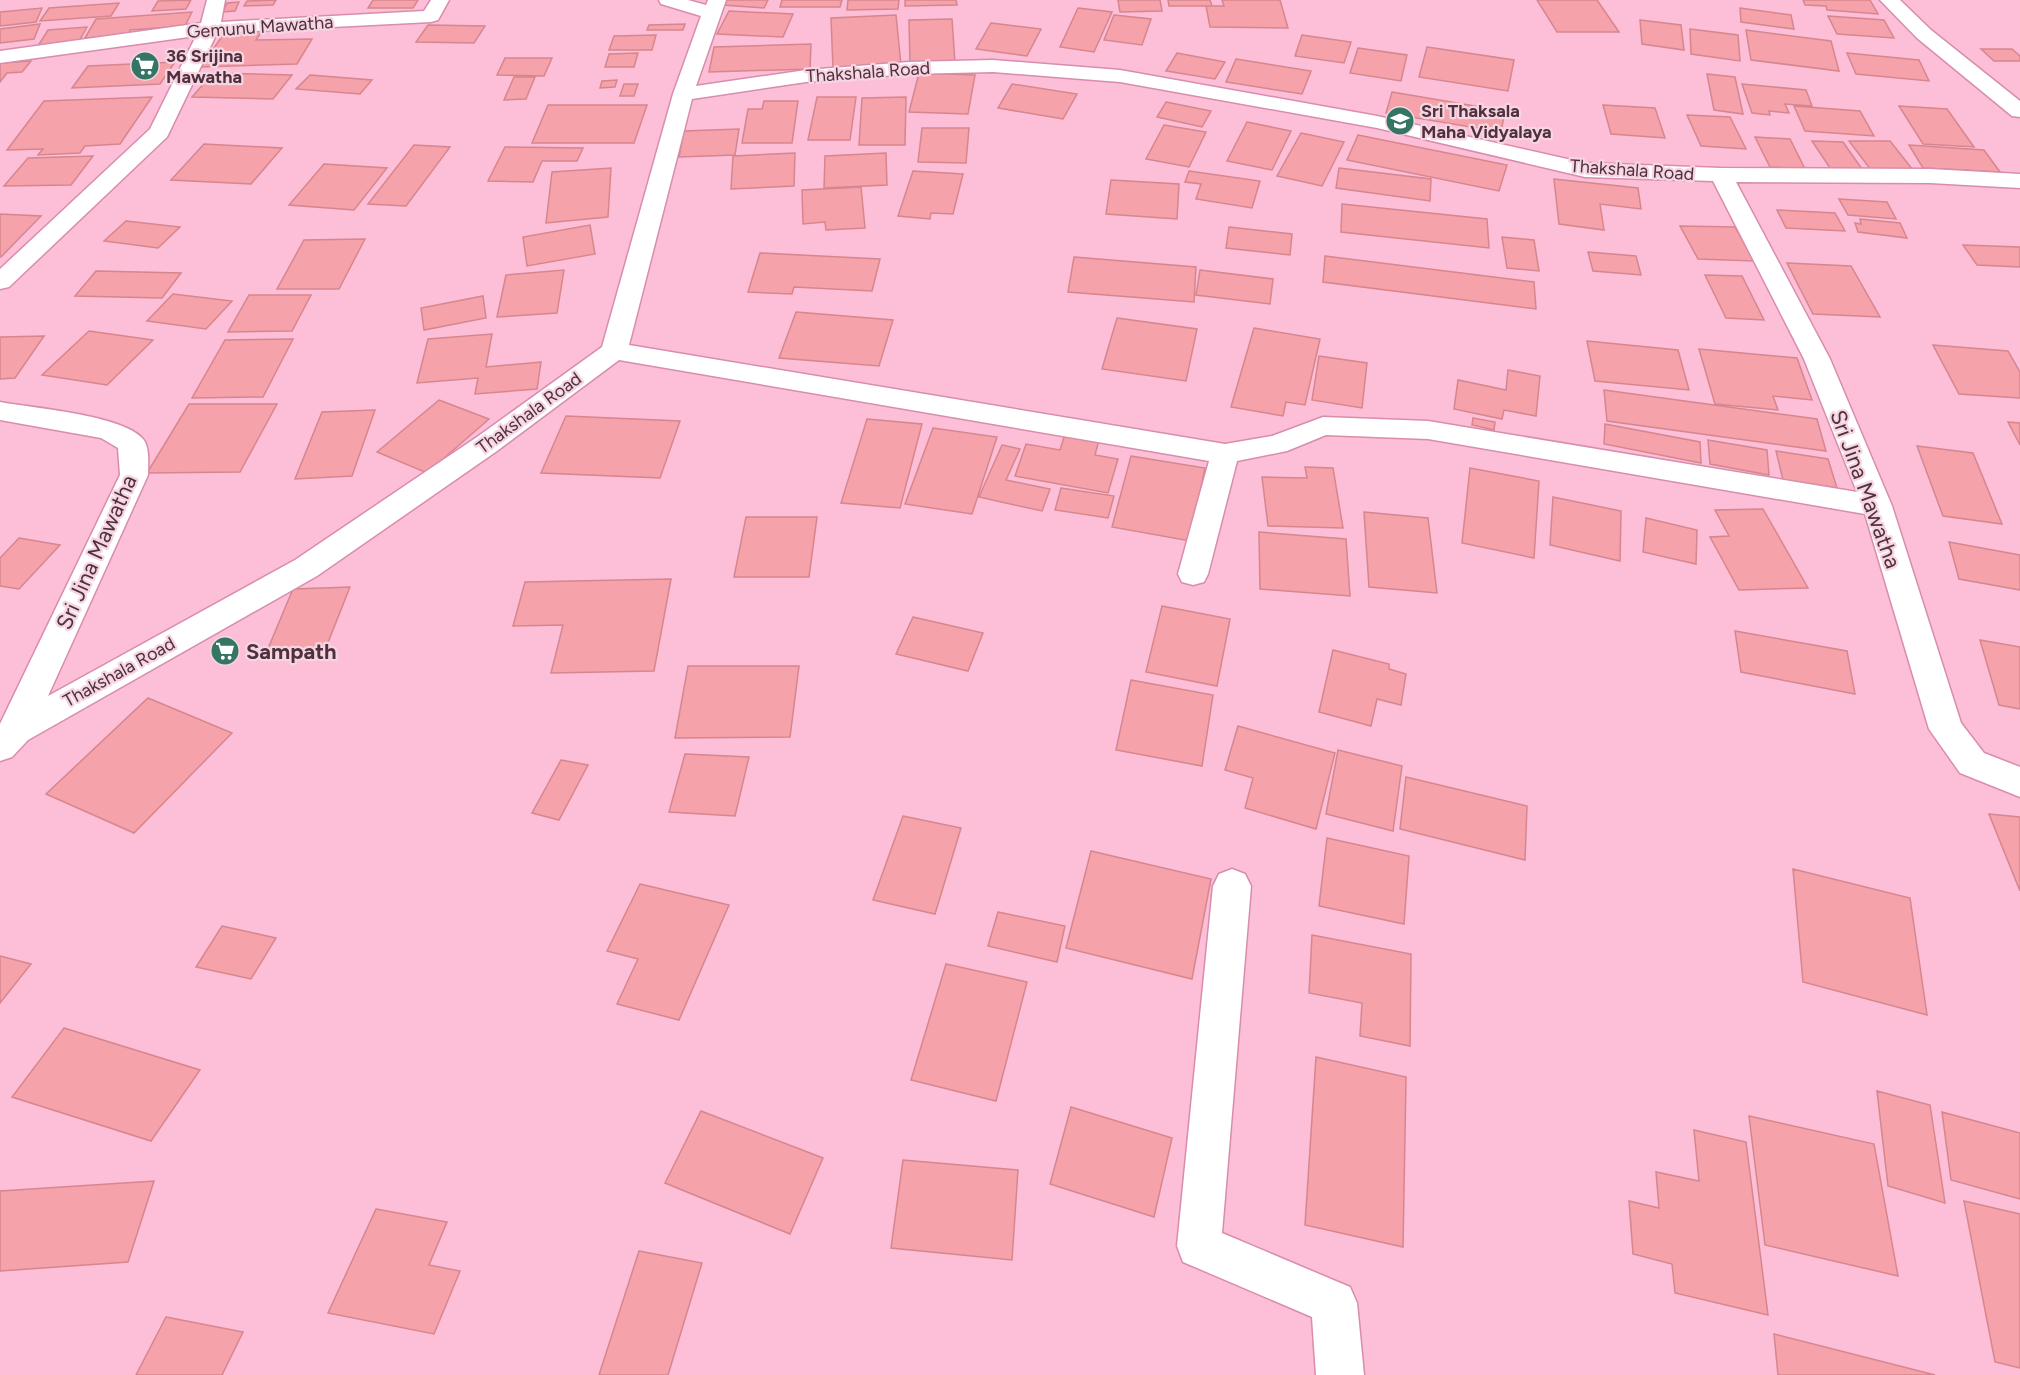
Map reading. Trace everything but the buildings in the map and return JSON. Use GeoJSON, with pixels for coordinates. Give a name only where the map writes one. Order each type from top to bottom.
{"type":"FeatureCollection","features":[{"type":"Feature","properties":{"kind":"street"},"geometry":{"type":"LineString","coordinates":[[0,282],[159,132],[210,28],[216,0]]}},
{"type":"Feature","properties":{"kind":"street","name":"Gemunu Mawatha"},"geometry":{"type":"LineString","coordinates":[[0,57],[210,28],[431,16],[440,0]]}},
{"type":"Feature","properties":{"kind":"street"},"geometry":{"type":"LineString","coordinates":[[668,0],[714,6],[682,94],[614,351],[1224,454],[1277,444],[1323,426],[1428,430],[1877,506]]}},
{"type":"Feature","properties":{"kind":"street"},"geometry":{"type":"LineString","coordinates":[[1889,0],[1924,34],[2020,111]]}},
{"type":"Feature","properties":{"kind":"street","name":"Thakshala Road"},"geometry":{"type":"LineString","coordinates":[[682,94],[806,76],[909,68],[993,66],[1120,76],[1377,122],[1585,170],[1721,175],[1930,176],[2020,181]]}},
{"type":"Feature","properties":{"kind":"street","name":"Sri Jina Mawatha"},"geometry":{"type":"LineString","coordinates":[[1721,175],[1817,359],[1877,506],[1946,729],[1972,763],[2020,782]]}},
{"type":"Feature","properties":{"kind":"street","name":"Thakshala Road"},"geometry":{"type":"LineString","coordinates":[[8,739],[306,568],[487,444],[614,351]]}},
{"type":"Feature","properties":{"kind":"street","name":"Sri Jina Mawatha"},"geometry":{"type":"LineString","coordinates":[[0,411],[109,430],[132,444],[134,475],[8,739]]}},
{"type":"Feature","properties":{"kind":"street"},"geometry":{"type":"LineString","coordinates":[[1193,574],[1224,454]]}},
{"type":"Feature","properties":{"kind":"street"},"geometry":{"type":"LineString","coordinates":[[1232,886],[1199,1246],[1334,1302],[1340,1375]]}},
{"type":"Feature","properties":{"kind":"place","name":"36 Srijina Mawatha"},"geometry":{"type":"Point","coordinates":[145,66]}},
{"type":"Feature","properties":{"kind":"place","name":"Sri Thaksala Maha Vidyalaya"},"geometry":{"type":"Point","coordinates":[1400,121]}},
{"type":"Feature","properties":{"kind":"place","name":"Sampath"},"geometry":{"type":"Point","coordinates":[225,651]}}]}
